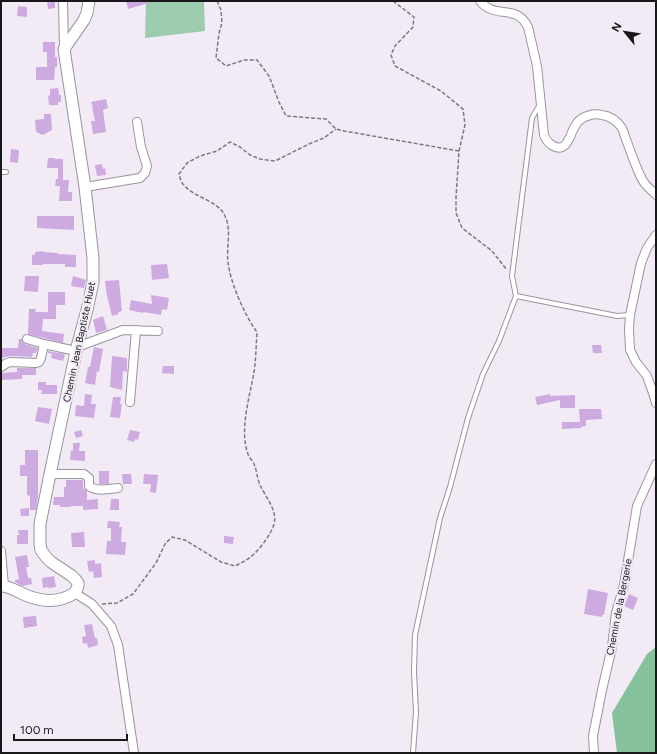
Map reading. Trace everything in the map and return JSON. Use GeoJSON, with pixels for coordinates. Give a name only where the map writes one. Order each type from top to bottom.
{"type":"FeatureCollection","features":[{"type":"Feature","properties":{"kind":"street"},"geometry":{"type":"LineString","coordinates":[[63,1],[64,49]]}},
{"type":"Feature","properties":{"kind":"street"},"geometry":{"type":"LineString","coordinates":[[64,49],[84,20],[89,1]]}},
{"type":"Feature","properties":{"kind":"street"},"geometry":{"type":"LineString","coordinates":[[480,1],[489,9],[516,13],[521,16],[528,27],[537,66],[544,135],[549,143],[552,146],[557,147],[566,144],[577,122],[584,117],[601,114],[610,117],[617,122],[622,129],[643,181],[656,196]]}},
{"type":"Feature","properties":{"kind":"street","name":"Chemin Jean Baptiste Huet"},"geometry":{"type":"LineString","coordinates":[[64,49],[85,187],[93,258],[93,272],[90,297],[77,349],[40,524],[40,544],[41,550],[46,557],[72,576],[78,583],[75,593]]}},
{"type":"Feature","properties":{"kind":"street"},"geometry":{"type":"LineString","coordinates":[[85,187],[140,178],[145,174],[147,166],[141,147],[137,122]]}},
{"type":"Feature","properties":{"kind":"street"},"geometry":{"type":"LineString","coordinates":[[656,235],[647,248],[641,263],[630,315],[629,329],[630,350],[636,362],[647,376],[656,403]]}},
{"type":"Feature","properties":{"kind":"street"},"geometry":{"type":"LineString","coordinates":[[130,402],[136,330]]}},
{"type":"Feature","properties":{"kind":"street"},"geometry":{"type":"LineString","coordinates":[[27,339],[44,344],[77,349],[119,331],[158,331]]}},
{"type":"Feature","properties":{"kind":"street"},"geometry":{"type":"LineString","coordinates":[[1,368],[7,363],[11,362],[39,362],[44,344]]}},
{"type":"Feature","properties":{"kind":"street","name":"Chemin de la Bergerie"},"geometry":{"type":"LineString","coordinates":[[594,753],[593,736],[612,647],[616,614],[624,585],[638,506],[656,464]]}},
{"type":"Feature","properties":{"kind":"street"},"geometry":{"type":"LineString","coordinates":[[50,474],[84,474],[89,478],[89,486],[92,488],[118,488]]}},
{"type":"Feature","properties":{"kind":"street"},"geometry":{"type":"LineString","coordinates":[[1,551],[3,586],[27,596],[47,601],[58,600],[75,593],[92,604],[111,626],[118,645],[134,753]]}},
{"type":"Feature","properties":{"kind":"lane"},"geometry":{"type":"LineString","coordinates":[[413,753],[416,712],[414,672],[415,635],[440,518],[471,411],[483,374],[499,341],[516,296],[512,276],[532,118],[541,104]]}},
{"type":"Feature","properties":{"kind":"lane"},"geometry":{"type":"LineString","coordinates":[[516,296],[617,316],[630,315]]}},
{"type":"Feature","properties":{"kind":"path"},"geometry":{"type":"LineString","coordinates":[[217,1],[222,23],[219,33],[216,58],[226,66],[244,60],[257,60],[269,76],[286,116],[326,119],[336,129],[344,131],[459,151]]}},
{"type":"Feature","properties":{"kind":"path"},"geometry":{"type":"LineString","coordinates":[[393,1],[414,17],[413,27],[395,46],[391,55],[395,66],[441,91],[463,109],[465,125],[459,151],[456,198],[456,213],[462,228],[492,251],[512,276]]}},
{"type":"Feature","properties":{"kind":"path"},"geometry":{"type":"LineString","coordinates":[[92,604],[117,603],[133,594],[156,563],[165,544],[172,537],[185,540],[222,562],[235,566],[247,560],[258,550],[270,532],[274,523],[273,510],[260,486],[254,465],[248,454],[245,441],[246,412],[254,373],[257,332],[250,322],[236,293],[231,277],[228,263],[228,225],[225,215],[211,202],[183,185],[179,174],[187,163],[200,156],[217,151],[230,142],[260,160],[275,161],[324,138],[336,129]]}},
{"type":"Feature","properties":{"kind":"green space"},"geometry":{"type":"Polygon","coordinates":[[[146,1],[204,1],[205,31],[145,38],[146,1]]]}},
{"type":"Feature","properties":{"kind":"green space"},"geometry":{"type":"Polygon","coordinates":[[[656,647],[656,753],[617,753],[612,713],[647,654],[656,647]]]}},
{"type":"Feature","properties":{"kind":"building"},"geometry":{"type":"Polygon","coordinates":[[[47,1],[55,1],[55,8],[48,9],[47,1]]]}},
{"type":"Feature","properties":{"kind":"building"},"geometry":{"type":"Polygon","coordinates":[[[126,1],[149,1],[149,3],[128,9],[126,1]]]}},
{"type":"Feature","properties":{"kind":"building"},"geometry":{"type":"Polygon","coordinates":[[[18,6],[27,7],[27,17],[17,16],[18,6]]]}},
{"type":"Feature","properties":{"kind":"building"},"geometry":{"type":"Polygon","coordinates":[[[43,42],[55,42],[57,67],[55,67],[54,80],[36,80],[36,67],[47,67],[47,52],[43,52],[43,42]]]}},
{"type":"Feature","properties":{"kind":"building"},"geometry":{"type":"Polygon","coordinates":[[[58,88],[59,95],[61,95],[61,102],[58,102],[58,105],[49,105],[48,96],[50,95],[50,89],[58,88]]]}},
{"type":"Feature","properties":{"kind":"building"},"geometry":{"type":"Polygon","coordinates":[[[106,99],[108,108],[103,110],[106,132],[93,134],[91,121],[95,121],[91,102],[106,99]]]}},
{"type":"Feature","properties":{"kind":"building"},"geometry":{"type":"Polygon","coordinates":[[[44,114],[51,114],[52,130],[43,135],[36,132],[35,120],[44,119],[44,114]]]}},
{"type":"Feature","properties":{"kind":"building"},"geometry":{"type":"Polygon","coordinates":[[[11,149],[19,150],[18,163],[10,162],[11,149]]]}},
{"type":"Feature","properties":{"kind":"building"},"geometry":{"type":"Polygon","coordinates":[[[48,158],[63,159],[63,180],[69,180],[68,192],[72,192],[72,201],[59,201],[60,186],[55,186],[56,179],[58,179],[58,168],[47,168],[48,158]]]}},
{"type":"Feature","properties":{"kind":"building"},"geometry":{"type":"Polygon","coordinates":[[[102,164],[103,169],[105,168],[106,175],[97,176],[95,165],[102,164]]]}},
{"type":"Feature","properties":{"kind":"building"},"geometry":{"type":"Polygon","coordinates":[[[37,216],[74,216],[74,230],[37,228],[37,216]]]}},
{"type":"Feature","properties":{"kind":"building"},"geometry":{"type":"Polygon","coordinates":[[[43,251],[76,255],[76,267],[65,267],[65,264],[32,265],[32,255],[35,255],[35,252],[43,251]]]}},
{"type":"Feature","properties":{"kind":"building"},"geometry":{"type":"Polygon","coordinates":[[[167,264],[169,278],[152,280],[151,265],[167,264]]]}},
{"type":"Feature","properties":{"kind":"building"},"geometry":{"type":"Polygon","coordinates":[[[25,276],[39,276],[38,292],[24,291],[25,276]]]}},
{"type":"Feature","properties":{"kind":"building"},"geometry":{"type":"Polygon","coordinates":[[[73,276],[86,280],[84,288],[71,286],[73,276]]]}},
{"type":"Feature","properties":{"kind":"building"},"geometry":{"type":"Polygon","coordinates":[[[119,280],[122,311],[118,312],[119,314],[112,316],[105,281],[119,280]]]}},
{"type":"Feature","properties":{"kind":"building"},"geometry":{"type":"Polygon","coordinates":[[[48,292],[65,292],[65,305],[56,305],[56,319],[43,319],[42,331],[64,334],[63,343],[28,334],[29,309],[36,309],[35,312],[48,312],[48,292]]]}},
{"type":"Feature","properties":{"kind":"building"},"geometry":{"type":"Polygon","coordinates":[[[151,295],[169,298],[167,310],[162,309],[161,315],[129,310],[131,300],[152,304],[151,295]]]}},
{"type":"Feature","properties":{"kind":"building"},"geometry":{"type":"Polygon","coordinates":[[[103,316],[107,330],[96,333],[93,320],[103,316]]]}},
{"type":"Feature","properties":{"kind":"building"},"geometry":{"type":"Polygon","coordinates":[[[19,339],[22,339],[25,344],[38,348],[36,353],[33,353],[32,357],[11,356],[1,358],[1,348],[18,348],[19,339]]]}},
{"type":"Feature","properties":{"kind":"building"},"geometry":{"type":"Polygon","coordinates":[[[592,345],[601,345],[602,353],[593,353],[592,345]]]}},
{"type":"Feature","properties":{"kind":"building"},"geometry":{"type":"Polygon","coordinates":[[[94,347],[103,349],[95,385],[85,383],[94,347]]]}},
{"type":"Feature","properties":{"kind":"building"},"geometry":{"type":"Polygon","coordinates":[[[48,351],[65,354],[63,361],[51,358],[52,354],[48,353],[48,351]]]}},
{"type":"Feature","properties":{"kind":"building"},"geometry":{"type":"Polygon","coordinates":[[[112,356],[127,358],[127,372],[123,371],[122,390],[110,387],[112,356]]]}},
{"type":"Feature","properties":{"kind":"building"},"geometry":{"type":"Polygon","coordinates":[[[163,366],[174,366],[174,374],[162,373],[163,366]]]}},
{"type":"Feature","properties":{"kind":"building"},"geometry":{"type":"Polygon","coordinates":[[[17,368],[36,368],[36,375],[22,375],[22,379],[1,380],[1,373],[17,372],[17,368]]]}},
{"type":"Feature","properties":{"kind":"building"},"geometry":{"type":"Polygon","coordinates":[[[38,382],[46,382],[46,385],[57,385],[57,394],[41,394],[42,390],[38,390],[38,382]]]}},
{"type":"Feature","properties":{"kind":"building"},"geometry":{"type":"Polygon","coordinates":[[[85,394],[92,395],[91,404],[96,404],[94,418],[75,416],[76,405],[84,406],[85,394]]]}},
{"type":"Feature","properties":{"kind":"building"},"geometry":{"type":"Polygon","coordinates":[[[550,394],[550,396],[575,395],[575,408],[560,408],[560,400],[537,405],[535,397],[550,394]]]}},
{"type":"Feature","properties":{"kind":"building"},"geometry":{"type":"Polygon","coordinates":[[[113,397],[121,397],[120,404],[122,404],[120,418],[110,417],[113,397]]]}},
{"type":"Feature","properties":{"kind":"building"},"geometry":{"type":"Polygon","coordinates":[[[38,407],[52,409],[49,424],[35,421],[38,407]]]}},
{"type":"Feature","properties":{"kind":"building"},"geometry":{"type":"Polygon","coordinates":[[[579,409],[601,409],[602,419],[586,420],[586,426],[581,428],[562,429],[562,422],[580,422],[579,409]]]}},
{"type":"Feature","properties":{"kind":"building"},"geometry":{"type":"Polygon","coordinates":[[[81,430],[83,436],[76,438],[74,432],[81,430]]]}},
{"type":"Feature","properties":{"kind":"building"},"geometry":{"type":"Polygon","coordinates":[[[130,430],[140,432],[138,440],[135,439],[134,442],[127,440],[130,430]]]}},
{"type":"Feature","properties":{"kind":"building"},"geometry":{"type":"Polygon","coordinates":[[[73,443],[80,443],[79,451],[85,451],[85,461],[70,460],[71,450],[73,451],[73,443]]]}},
{"type":"Feature","properties":{"kind":"building"},"geometry":{"type":"Polygon","coordinates":[[[25,450],[38,450],[38,497],[36,510],[30,510],[30,496],[27,495],[27,476],[20,476],[20,465],[25,465],[25,450]]]}},
{"type":"Feature","properties":{"kind":"building"},"geometry":{"type":"Polygon","coordinates":[[[99,471],[109,471],[109,484],[99,484],[99,471]]]}},
{"type":"Feature","properties":{"kind":"building"},"geometry":{"type":"Polygon","coordinates":[[[122,474],[131,474],[132,484],[123,484],[122,474]]]}},
{"type":"Feature","properties":{"kind":"building"},"geometry":{"type":"Polygon","coordinates":[[[144,474],[158,475],[156,493],[150,492],[151,484],[143,484],[144,474]]]}},
{"type":"Feature","properties":{"kind":"building"},"geometry":{"type":"Polygon","coordinates":[[[66,480],[83,480],[83,488],[87,491],[87,500],[98,499],[98,509],[83,510],[83,506],[60,507],[60,505],[53,505],[54,497],[64,497],[66,480]]]}},
{"type":"Feature","properties":{"kind":"building"},"geometry":{"type":"Polygon","coordinates":[[[111,499],[119,499],[119,510],[110,510],[111,499]]]}},
{"type":"Feature","properties":{"kind":"building"},"geometry":{"type":"Polygon","coordinates":[[[29,508],[29,516],[21,516],[20,509],[29,508]]]}},
{"type":"Feature","properties":{"kind":"building"},"geometry":{"type":"Polygon","coordinates":[[[108,521],[120,522],[119,527],[122,527],[121,542],[126,542],[125,555],[106,554],[107,541],[111,541],[111,528],[107,528],[108,521]]]}},
{"type":"Feature","properties":{"kind":"building"},"geometry":{"type":"Polygon","coordinates":[[[18,530],[28,530],[28,544],[17,544],[17,535],[19,535],[18,530]]]}},
{"type":"Feature","properties":{"kind":"building"},"geometry":{"type":"Polygon","coordinates":[[[84,532],[85,547],[72,547],[71,533],[84,532]]]}},
{"type":"Feature","properties":{"kind":"building"},"geometry":{"type":"Polygon","coordinates":[[[224,536],[234,537],[233,544],[224,543],[224,536]]]}},
{"type":"Feature","properties":{"kind":"building"},"geometry":{"type":"Polygon","coordinates":[[[27,555],[29,567],[26,567],[28,578],[31,578],[32,584],[22,586],[15,582],[15,580],[19,579],[15,557],[27,555]]]}},
{"type":"Feature","properties":{"kind":"building"},"geometry":{"type":"Polygon","coordinates":[[[95,560],[95,564],[101,563],[102,577],[94,578],[93,571],[89,572],[87,561],[95,560]]]}},
{"type":"Feature","properties":{"kind":"building"},"geometry":{"type":"Polygon","coordinates":[[[54,576],[56,587],[43,588],[42,578],[54,576]]]}},
{"type":"Feature","properties":{"kind":"building"},"geometry":{"type":"Polygon","coordinates":[[[588,589],[608,593],[604,615],[602,615],[602,617],[584,614],[588,589]]]}},
{"type":"Feature","properties":{"kind":"building"},"geometry":{"type":"Polygon","coordinates":[[[629,594],[638,598],[633,610],[624,606],[629,594]]]}},
{"type":"Feature","properties":{"kind":"building"},"geometry":{"type":"Polygon","coordinates":[[[36,616],[37,626],[24,628],[23,617],[36,616]]]}},
{"type":"Feature","properties":{"kind":"building"},"geometry":{"type":"Polygon","coordinates":[[[92,624],[98,645],[88,648],[87,643],[83,644],[82,637],[86,636],[84,625],[92,624]]]}}]}
